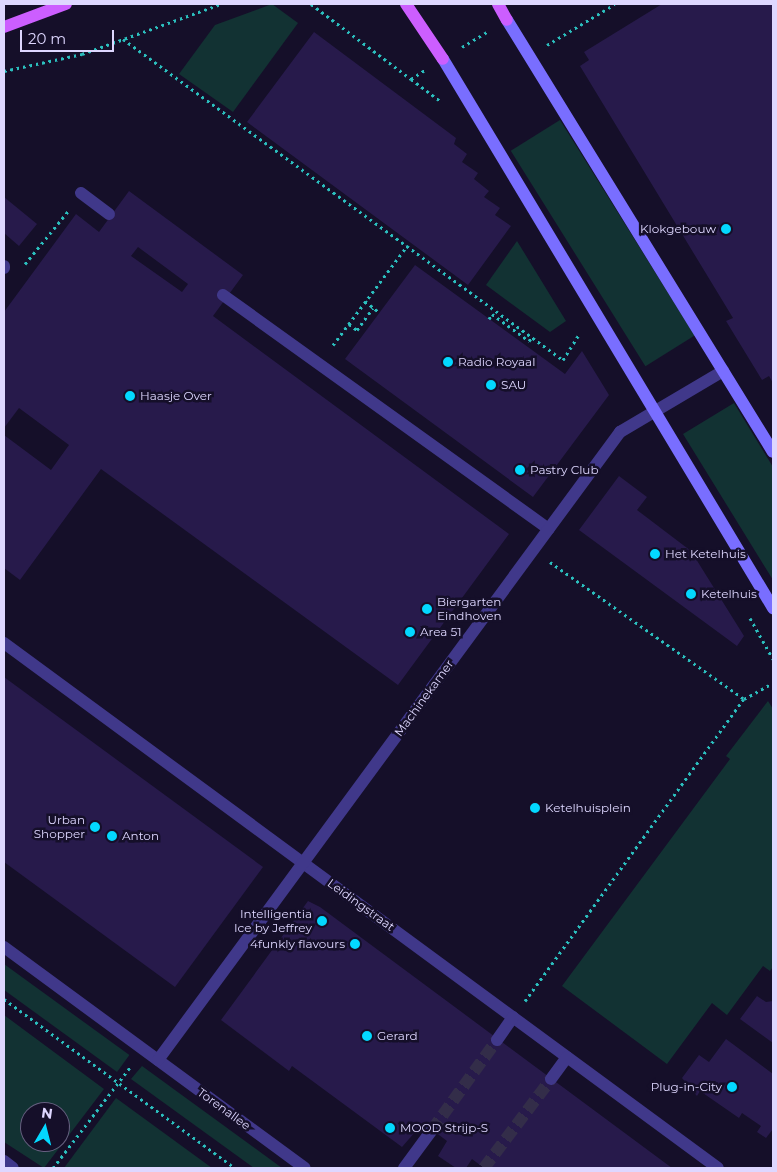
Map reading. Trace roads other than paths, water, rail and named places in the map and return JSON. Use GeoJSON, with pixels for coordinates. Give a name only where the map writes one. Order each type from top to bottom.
{"type":"FeatureCollection","features":[{"type":"Feature","properties":{"kind":"main road"},"geometry":{"type":"LineString","coordinates":[[4,26],[66,4]]}},
{"type":"Feature","properties":{"kind":"main road"},"geometry":{"type":"LineString","coordinates":[[406,4],[442,58]]}},
{"type":"Feature","properties":{"kind":"main road"},"geometry":{"type":"LineString","coordinates":[[498,4],[507,20]]}},
{"type":"Feature","properties":{"kind":"street"},"geometry":{"type":"LineString","coordinates":[[507,20],[773,452]]}},
{"type":"Feature","properties":{"kind":"street"},"geometry":{"type":"LineString","coordinates":[[442,58],[773,608]]}},
{"type":"Feature","properties":{"kind":"street"},"geometry":{"type":"LineString","coordinates":[[81,193],[109,214]]}},
{"type":"Feature","properties":{"kind":"street"},"geometry":{"type":"LineString","coordinates":[[223,295],[549,529]]}},
{"type":"Feature","properties":{"kind":"street","name":"Machinekamer"},"geometry":{"type":"LineString","coordinates":[[158,1060],[620,432],[723,371]]}},
{"type":"Feature","properties":{"kind":"street","name":"Leidingstraat"},"geometry":{"type":"LineString","coordinates":[[4,642],[718,1168]]}},
{"type":"Feature","properties":{"kind":"street","name":"Torenallee"},"geometry":{"type":"LineString","coordinates":[[4,947],[305,1168]]}},
{"type":"Feature","properties":{"kind":"street"},"geometry":{"type":"LineString","coordinates":[[497,1040],[513,1018]]}},
{"type":"Feature","properties":{"kind":"street"},"geometry":{"type":"LineString","coordinates":[[551,1079],[567,1057]]}},
{"type":"Feature","properties":{"kind":"street"},"geometry":{"type":"LineString","coordinates":[[404,1168],[432,1130]]}},
{"type":"Feature","properties":{"kind":"street"},"geometry":{"type":"LineString","coordinates":[[4,1161],[13,1168]]}},
{"type":"Feature","properties":{"kind":"tunnel"},"geometry":{"type":"LineString","coordinates":[[432,1130],[497,1040]]}},
{"type":"Feature","properties":{"kind":"tunnel"},"geometry":{"type":"LineString","coordinates":[[484,1168],[551,1079]]}},
{"type":"Feature","properties":{"kind":"place","name":"Klokgebouw"},"geometry":{"type":"Point","coordinates":[726,229]}},
{"type":"Feature","properties":{"kind":"place","name":"Radio Royaal"},"geometry":{"type":"Point","coordinates":[448,362]}},
{"type":"Feature","properties":{"kind":"place","name":"SAU"},"geometry":{"type":"Point","coordinates":[491,385]}},
{"type":"Feature","properties":{"kind":"place","name":"Haasje Over"},"geometry":{"type":"Point","coordinates":[130,396]}},
{"type":"Feature","properties":{"kind":"place","name":"Pastry Club"},"geometry":{"type":"Point","coordinates":[520,470]}},
{"type":"Feature","properties":{"kind":"place","name":"Het Ketelhuis"},"geometry":{"type":"Point","coordinates":[655,554]}},
{"type":"Feature","properties":{"kind":"place","name":"Ketelhuis"},"geometry":{"type":"Point","coordinates":[691,594]}},
{"type":"Feature","properties":{"kind":"place","name":"Biergarten Eindhoven"},"geometry":{"type":"Point","coordinates":[427,609]}},
{"type":"Feature","properties":{"kind":"place","name":"Area 51"},"geometry":{"type":"Point","coordinates":[410,632]}},
{"type":"Feature","properties":{"kind":"place","name":"Ketelhuisplein"},"geometry":{"type":"Point","coordinates":[535,808]}},
{"type":"Feature","properties":{"kind":"place","name":"Urban Shopper"},"geometry":{"type":"Point","coordinates":[95,827]}},
{"type":"Feature","properties":{"kind":"place","name":"Anton"},"geometry":{"type":"Point","coordinates":[112,836]}},
{"type":"Feature","properties":{"kind":"place","name":"Intelligentia Ice by Jeffrey"},"geometry":{"type":"Point","coordinates":[322,921]}},
{"type":"Feature","properties":{"kind":"place","name":"4funkly flavours"},"geometry":{"type":"Point","coordinates":[355,944]}},
{"type":"Feature","properties":{"kind":"place","name":"Gerard"},"geometry":{"type":"Point","coordinates":[367,1036]}},
{"type":"Feature","properties":{"kind":"place","name":"Plug-in-City"},"geometry":{"type":"Point","coordinates":[732,1087]}},
{"type":"Feature","properties":{"kind":"place","name":"MOOD Strijp-S"},"geometry":{"type":"Point","coordinates":[390,1128]}}]}
